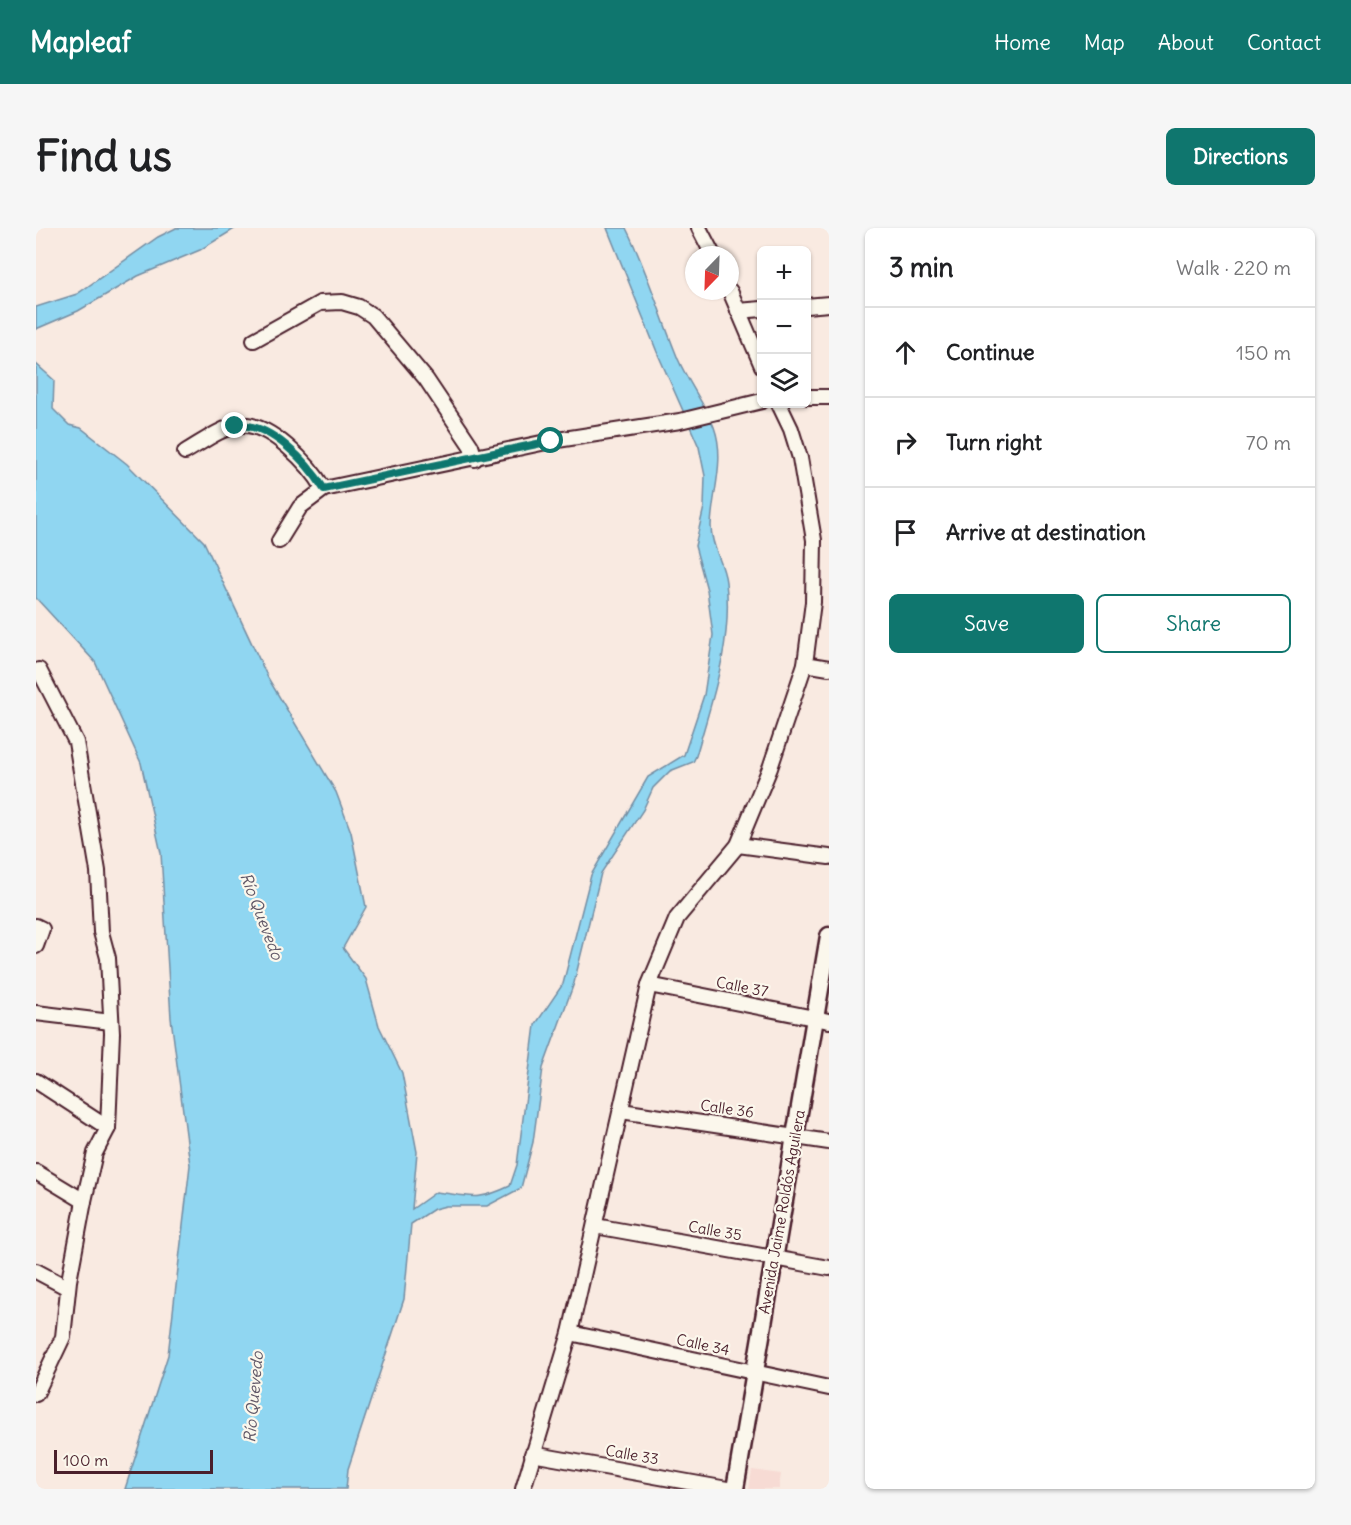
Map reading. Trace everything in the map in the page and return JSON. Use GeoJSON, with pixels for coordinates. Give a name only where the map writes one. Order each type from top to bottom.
{"type":"FeatureCollection","features":[{"type":"Feature","properties":{"kind":"main road","name":"Avenida Jaime Roldós Aguilera"},"geometry":{"type":"LineString","coordinates":[[735,1489],[753,1372],[796,1136],[822,1020],[829,936]]}},
{"type":"Feature","properties":{"kind":"street"},"geometry":{"type":"LineString","coordinates":[[699,228],[708,246]]}},
{"type":"Feature","properties":{"kind":"street"},"geometry":{"type":"LineString","coordinates":[[734,300],[757,355]]}},
{"type":"Feature","properties":{"kind":"street"},"geometry":{"type":"LineString","coordinates":[[254,340],[320,303],[342,302],[359,307],[373,316],[426,379],[471,447],[475,459]]}},
{"type":"Feature","properties":{"kind":"street"},"geometry":{"type":"LineString","coordinates":[[811,306],[829,304]]}},
{"type":"Feature","properties":{"kind":"street"},"geometry":{"type":"LineString","coordinates":[[738,311],[757,309]]}},
{"type":"Feature","properties":{"kind":"street"},"geometry":{"type":"LineString","coordinates":[[811,397],[829,397]]}},
{"type":"Feature","properties":{"kind":"street"},"geometry":{"type":"LineString","coordinates":[[279,542],[300,507],[324,489],[475,459],[551,441],[680,421],[757,402]]}},
{"type":"Feature","properties":{"kind":"street"},"geometry":{"type":"LineString","coordinates":[[523,1489],[570,1333],[596,1226],[637,1026],[649,985],[677,918],[738,845],[770,768],[805,664],[813,602],[814,540],[800,458],[792,429],[781,408]]}},
{"type":"Feature","properties":{"kind":"street"},"geometry":{"type":"LineString","coordinates":[[185,452],[230,428],[241,425],[255,426],[269,433],[302,461],[324,489]]}},
{"type":"Feature","properties":{"kind":"street"},"geometry":{"type":"LineString","coordinates":[[805,664],[829,668]]}},
{"type":"Feature","properties":{"kind":"street"},"geometry":{"type":"LineString","coordinates":[[36,1394],[40,1375],[63,1336],[68,1288],[84,1201],[95,1154],[108,1128],[111,1022],[108,958],[101,932],[94,842],[76,742],[39,670]]}},
{"type":"Feature","properties":{"kind":"street"},"geometry":{"type":"LineString","coordinates":[[738,845],[829,857]]}},
{"type":"Feature","properties":{"kind":"street"},"geometry":{"type":"LineString","coordinates":[[36,926],[42,929],[36,946]]}},
{"type":"Feature","properties":{"kind":"street","name":"Calle 37"},"geometry":{"type":"LineString","coordinates":[[649,985],[822,1020]]}},
{"type":"Feature","properties":{"kind":"street"},"geometry":{"type":"LineString","coordinates":[[36,1013],[111,1022]]}},
{"type":"Feature","properties":{"kind":"street"},"geometry":{"type":"LineString","coordinates":[[36,1081],[108,1128]]}},
{"type":"Feature","properties":{"kind":"street","name":"Calle 36"},"geometry":{"type":"LineString","coordinates":[[621,1111],[829,1142]]}},
{"type":"Feature","properties":{"kind":"street"},"geometry":{"type":"LineString","coordinates":[[36,1172],[84,1201]]}},
{"type":"Feature","properties":{"kind":"street","name":"Calle 35"},"geometry":{"type":"LineString","coordinates":[[596,1226],[829,1268]]}},
{"type":"Feature","properties":{"kind":"street"},"geometry":{"type":"LineString","coordinates":[[36,1271],[68,1288]]}},
{"type":"Feature","properties":{"kind":"street","name":"Calle 34"},"geometry":{"type":"LineString","coordinates":[[570,1333],[829,1388]]}},
{"type":"Feature","properties":{"kind":"street","name":"Calle 33"},"geometry":{"type":"LineString","coordinates":[[532,1454],[727,1489]]}},
{"type":"Feature","properties":{"kind":"shaded area"},"geometry":{"type":"Polygon","coordinates":[[[752,1470],[781,1474],[779,1489],[749,1489],[752,1470]]]}},
{"type":"Feature","properties":{"kind":"water"},"geometry":{"type":"Polygon","coordinates":[[[176,228],[236,228],[200,250],[138,276],[78,311],[36,329],[36,307],[77,294],[158,237],[176,228]]]}},
{"type":"Feature","properties":{"kind":"water","name":"Río Quevedo"},"geometry":{"type":"Polygon","coordinates":[[[607,228],[626,228],[647,276],[678,359],[714,427],[717,439],[719,464],[711,526],[713,541],[726,582],[727,627],[720,670],[696,756],[693,762],[670,771],[653,788],[643,810],[601,873],[574,983],[543,1068],[533,1142],[521,1188],[487,1206],[446,1206],[434,1209],[411,1224],[404,1299],[348,1469],[346,1489],[125,1489],[168,1355],[190,1165],[171,1018],[161,853],[141,763],[95,662],[36,598],[36,364],[54,380],[53,409],[69,425],[81,428],[127,464],[204,542],[268,678],[336,792],[351,832],[366,907],[343,948],[366,979],[379,1026],[402,1073],[417,1152],[412,1209],[436,1192],[481,1196],[510,1186],[517,1165],[535,1025],[563,984],[591,875],[648,777],[684,755],[704,695],[713,635],[707,590],[695,546],[704,507],[705,476],[699,447],[657,352],[607,228]]]}},
{"type":"Feature","properties":{"kind":"route"},"geometry":{"type":"LineString","coordinates":[[235,426],[255,426],[269,433],[302,461],[324,489],[437,467],[551,441]]}}]}
